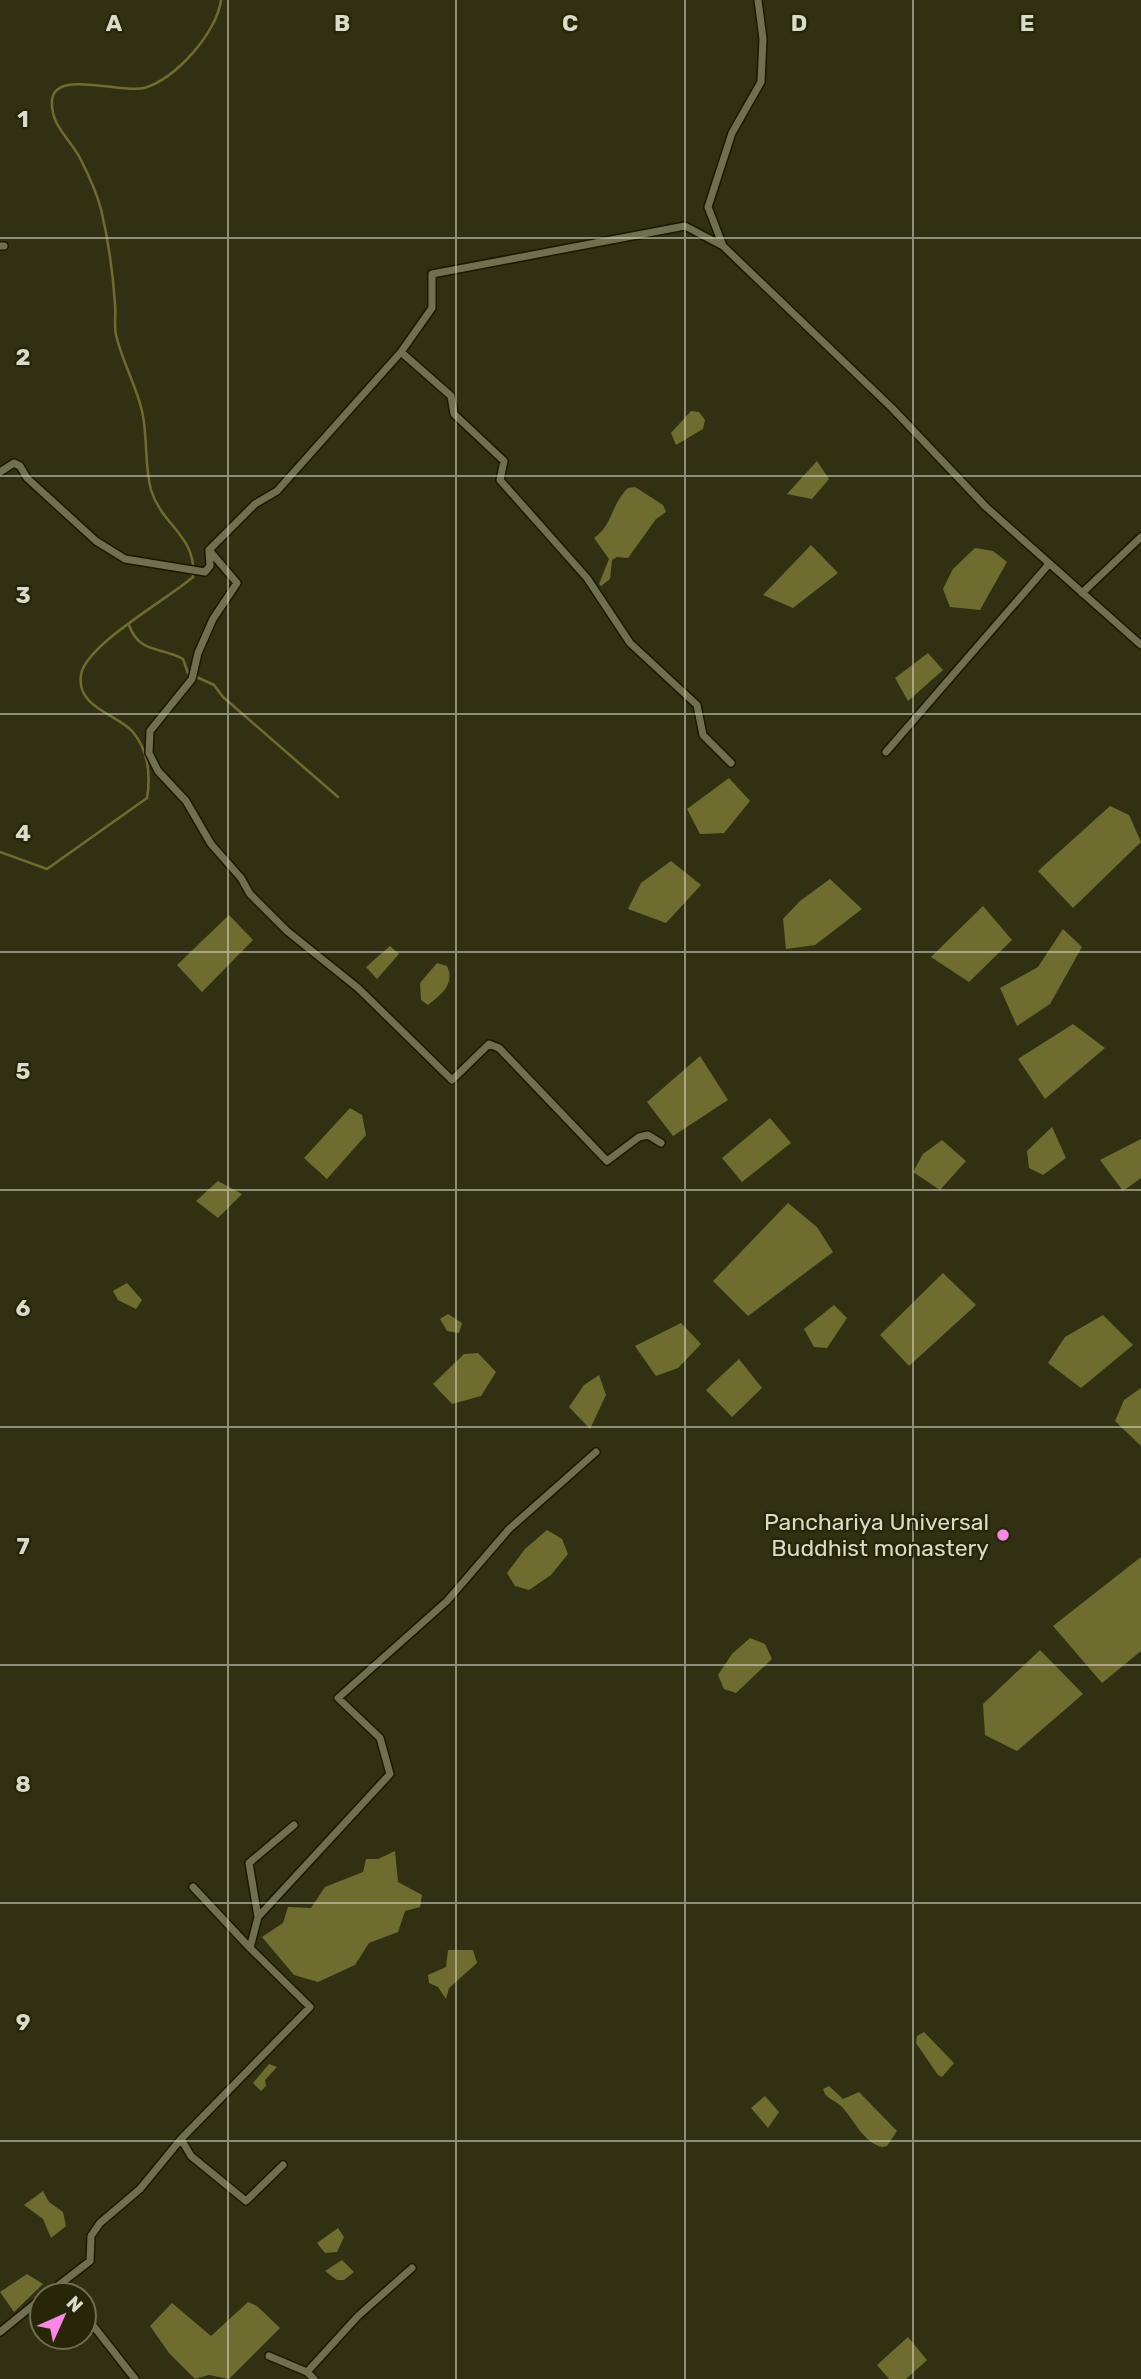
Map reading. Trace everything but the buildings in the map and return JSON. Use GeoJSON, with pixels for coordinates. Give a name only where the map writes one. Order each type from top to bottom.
{"type":"FeatureCollection","features":[{"type":"Feature","properties":{"kind":"street"},"geometry":{"type":"LineString","coordinates":[[723,246],[708,207],[732,133],[761,82],[764,39],[758,0]]}},
{"type":"Feature","properties":{"kind":"street"},"geometry":{"type":"LineString","coordinates":[[0,472],[14,463],[20,466],[27,478],[96,541],[125,559],[205,572],[210,566],[209,550],[255,504],[277,491],[401,352],[432,307],[432,274],[685,226],[723,246],[892,408],[986,507],[1141,645]]}},
{"type":"Feature","properties":{"kind":"street"},"geometry":{"type":"LineString","coordinates":[[401,352],[451,397],[454,414],[504,461],[499,480],[587,578],[630,643],[697,705],[703,735],[731,762]]}},
{"type":"Feature","properties":{"kind":"street"},"geometry":{"type":"LineString","coordinates":[[1082,593],[1141,537]]}},
{"type":"Feature","properties":{"kind":"street"},"geometry":{"type":"LineString","coordinates":[[209,550],[237,583],[213,619],[198,653],[192,679],[150,731],[149,753],[158,771],[186,801],[211,844],[267,911],[358,988],[452,1080],[489,1044],[499,1048],[607,1161],[639,1137],[648,1135],[661,1143]]}},
{"type":"Feature","properties":{"kind":"street"},"geometry":{"type":"LineString","coordinates":[[886,752],[1049,564]]}},
{"type":"Feature","properties":{"kind":"street"},"geometry":{"type":"LineString","coordinates":[[258,1917],[390,1774],[380,1738],[338,1698],[447,1601],[509,1529],[596,1452]]}},
{"type":"Feature","properties":{"kind":"street"},"geometry":{"type":"LineString","coordinates":[[250,1948],[258,1917],[249,1863],[294,1825]]}},
{"type":"Feature","properties":{"kind":"street"},"geometry":{"type":"LineString","coordinates":[[65,2281],[90,2261],[91,2236],[100,2223],[140,2189],[181,2139],[310,2007],[193,1887]]}},
{"type":"Feature","properties":{"kind":"street"},"geometry":{"type":"LineString","coordinates":[[181,2139],[191,2156],[246,2201],[283,2165]]}},
{"type":"Feature","properties":{"kind":"street"},"geometry":{"type":"LineString","coordinates":[[307,2372],[358,2316],[412,2268]]}},
{"type":"Feature","properties":{"kind":"street"},"geometry":{"type":"LineString","coordinates":[[0,2332],[28,2309]]}},
{"type":"Feature","properties":{"kind":"street"},"geometry":{"type":"LineString","coordinates":[[98,2333],[135,2379]]}},
{"type":"Feature","properties":{"kind":"street"},"geometry":{"type":"LineString","coordinates":[[269,2356],[307,2372],[314,2379]]}},
{"type":"Feature","properties":{"kind":"shaded area"},"geometry":{"type":"Polygon","coordinates":[[[691,411],[699,412],[705,420],[703,429],[676,445],[671,433],[691,411]]]}},
{"type":"Feature","properties":{"kind":"shaded area"},"geometry":{"type":"Polygon","coordinates":[[[817,461],[829,479],[812,499],[787,494],[817,461]]]}},
{"type":"Feature","properties":{"kind":"shaded area"},"geometry":{"type":"Polygon","coordinates":[[[635,487],[663,505],[666,512],[656,519],[628,558],[617,557],[612,560],[610,579],[601,586],[599,584],[609,559],[594,538],[605,527],[622,494],[628,488],[635,487]]]}},
{"type":"Feature","properties":{"kind":"shaded area"},"geometry":{"type":"Polygon","coordinates":[[[811,545],[838,573],[793,608],[763,595],[811,545]]]}},
{"type":"Feature","properties":{"kind":"shaded area"},"geometry":{"type":"Polygon","coordinates":[[[975,548],[993,551],[1007,562],[980,610],[950,607],[943,589],[953,569],[975,548]]]}},
{"type":"Feature","properties":{"kind":"shaded area"},"geometry":{"type":"Polygon","coordinates":[[[928,653],[943,670],[908,701],[895,678],[928,653]]]}},
{"type":"Feature","properties":{"kind":"shaded area"},"geometry":{"type":"Polygon","coordinates":[[[729,778],[750,801],[724,833],[700,834],[687,809],[729,778]]]}},
{"type":"Feature","properties":{"kind":"shaded area"},"geometry":{"type":"Polygon","coordinates":[[[1110,806],[1129,815],[1141,842],[1073,908],[1038,871],[1110,806]]]}},
{"type":"Feature","properties":{"kind":"shaded area"},"geometry":{"type":"Polygon","coordinates":[[[671,861],[701,885],[666,923],[628,909],[641,883],[671,861]]]}},
{"type":"Feature","properties":{"kind":"shaded area"},"geometry":{"type":"Polygon","coordinates":[[[830,879],[862,909],[815,945],[786,949],[783,919],[800,901],[830,879]]]}},
{"type":"Feature","properties":{"kind":"shaded area"},"geometry":{"type":"Polygon","coordinates":[[[983,906],[1012,940],[969,982],[931,957],[983,906]]]}},
{"type":"Feature","properties":{"kind":"shaded area"},"geometry":{"type":"Polygon","coordinates":[[[229,915],[253,940],[202,992],[177,965],[229,915]]]}},
{"type":"Feature","properties":{"kind":"shaded area"},"geometry":{"type":"Polygon","coordinates":[[[1063,929],[1082,947],[1050,1004],[1017,1026],[1000,988],[1038,967],[1063,929]]]}},
{"type":"Feature","properties":{"kind":"shaded area"},"geometry":{"type":"Polygon","coordinates":[[[390,946],[399,954],[377,979],[366,967],[390,946]]]}},
{"type":"Feature","properties":{"kind":"shaded area"},"geometry":{"type":"Polygon","coordinates":[[[437,963],[447,966],[448,983],[442,993],[428,1005],[421,1000],[420,983],[437,963]]]}},
{"type":"Feature","properties":{"kind":"shaded area"},"geometry":{"type":"Polygon","coordinates":[[[1073,1024],[1105,1048],[1045,1099],[1018,1059],[1073,1024]]]}},
{"type":"Feature","properties":{"kind":"shaded area"},"geometry":{"type":"Polygon","coordinates":[[[700,1056],[728,1100],[673,1136],[647,1102],[700,1056]]]}},
{"type":"Feature","properties":{"kind":"shaded area"},"geometry":{"type":"Polygon","coordinates":[[[350,1108],[362,1115],[366,1135],[327,1179],[304,1158],[350,1108]]]}},
{"type":"Feature","properties":{"kind":"shaded area"},"geometry":{"type":"Polygon","coordinates":[[[770,1118],[791,1143],[742,1182],[722,1158],[770,1118]]]}},
{"type":"Feature","properties":{"kind":"shaded area"},"geometry":{"type":"Polygon","coordinates":[[[1052,1127],[1066,1158],[1043,1175],[1029,1168],[1027,1151],[1052,1127]]]}},
{"type":"Feature","properties":{"kind":"shaded area"},"geometry":{"type":"Polygon","coordinates":[[[1141,1139],[1141,1178],[1123,1191],[1100,1160],[1141,1139]]]}},
{"type":"Feature","properties":{"kind":"shaded area"},"geometry":{"type":"Polygon","coordinates":[[[942,1140],[966,1161],[940,1190],[913,1172],[923,1154],[942,1140]]]}},
{"type":"Feature","properties":{"kind":"shaded area"},"geometry":{"type":"Polygon","coordinates":[[[218,1181],[242,1194],[218,1218],[196,1201],[218,1181]]]}},
{"type":"Feature","properties":{"kind":"shaded area"},"geometry":{"type":"Polygon","coordinates":[[[788,1203],[817,1227],[833,1252],[748,1316],[713,1281],[788,1203]]]}},
{"type":"Feature","properties":{"kind":"shaded area"},"geometry":{"type":"Polygon","coordinates":[[[943,1273],[976,1305],[909,1366],[880,1335],[943,1273]]]}},
{"type":"Feature","properties":{"kind":"shaded area"},"geometry":{"type":"Polygon","coordinates":[[[127,1283],[142,1300],[136,1309],[118,1300],[113,1291],[127,1283]]]}},
{"type":"Feature","properties":{"kind":"shaded area"},"geometry":{"type":"Polygon","coordinates":[[[834,1305],[847,1318],[827,1348],[814,1347],[804,1329],[834,1305]]]}},
{"type":"Feature","properties":{"kind":"shaded area"},"geometry":{"type":"Polygon","coordinates":[[[448,1314],[462,1323],[459,1333],[447,1331],[440,1319],[448,1314]]]}},
{"type":"Feature","properties":{"kind":"shaded area"},"geometry":{"type":"Polygon","coordinates":[[[1103,1315],[1133,1345],[1081,1388],[1048,1363],[1065,1337],[1103,1315]]]}},
{"type":"Feature","properties":{"kind":"shaded area"},"geometry":{"type":"Polygon","coordinates":[[[681,1323],[701,1344],[678,1368],[656,1376],[635,1346],[681,1323]]]}},
{"type":"Feature","properties":{"kind":"shaded area"},"geometry":{"type":"Polygon","coordinates":[[[478,1353],[496,1372],[481,1396],[452,1404],[433,1384],[464,1354],[478,1353]]]}},
{"type":"Feature","properties":{"kind":"shaded area"},"geometry":{"type":"Polygon","coordinates":[[[739,1359],[762,1388],[732,1417],[706,1390],[739,1359]]]}},
{"type":"Feature","properties":{"kind":"shaded area"},"geometry":{"type":"Polygon","coordinates":[[[599,1375],[606,1395],[590,1429],[569,1407],[584,1385],[599,1375]]]}},
{"type":"Feature","properties":{"kind":"shaded area"},"geometry":{"type":"Polygon","coordinates":[[[1141,1388],[1141,1446],[1115,1421],[1124,1400],[1141,1388]]]}},
{"type":"Feature","properties":{"kind":"shaded area"},"geometry":{"type":"Polygon","coordinates":[[[547,1530],[562,1539],[568,1554],[551,1575],[529,1590],[515,1586],[507,1573],[525,1549],[547,1530]]]}},
{"type":"Feature","properties":{"kind":"shaded area"},"geometry":{"type":"Polygon","coordinates":[[[1141,1557],[1141,1651],[1102,1683],[1053,1626],[1141,1557]]]}},
{"type":"Feature","properties":{"kind":"shaded area"},"geometry":{"type":"Polygon","coordinates":[[[750,1638],[765,1644],[772,1659],[736,1693],[724,1689],[718,1675],[732,1654],[750,1638]]]}},
{"type":"Feature","properties":{"kind":"shaded area"},"geometry":{"type":"Polygon","coordinates":[[[1040,1650],[1083,1694],[1017,1751],[985,1735],[983,1704],[1040,1650]]]}},
{"type":"Feature","properties":{"kind":"shaded area"},"geometry":{"type":"Polygon","coordinates":[[[395,1851],[398,1882],[422,1895],[420,1907],[405,1911],[398,1932],[369,1943],[355,1965],[318,1982],[294,1975],[262,1937],[283,1923],[288,1907],[311,1908],[325,1887],[363,1872],[366,1859],[378,1859],[395,1851]]]}},
{"type":"Feature","properties":{"kind":"shaded area"},"geometry":{"type":"Polygon","coordinates":[[[448,1950],[473,1950],[477,1963],[449,1988],[446,1999],[438,1987],[429,1983],[428,1975],[446,1967],[448,1950]]]}},
{"type":"Feature","properties":{"kind":"shaded area"},"geometry":{"type":"Polygon","coordinates":[[[924,2032],[954,2063],[942,2077],[916,2043],[917,2036],[924,2032]]]}},
{"type":"Feature","properties":{"kind":"shaded area"},"geometry":{"type":"Polygon","coordinates":[[[269,2064],[277,2067],[265,2080],[266,2086],[261,2091],[253,2083],[269,2064]]]}},
{"type":"Feature","properties":{"kind":"shaded area"},"geometry":{"type":"Polygon","coordinates":[[[829,2086],[843,2099],[859,2092],[897,2131],[887,2146],[875,2144],[864,2136],[842,2107],[827,2096],[823,2089],[829,2086]]]}},
{"type":"Feature","properties":{"kind":"shaded area"},"geometry":{"type":"Polygon","coordinates":[[[765,2096],[779,2112],[768,2128],[751,2108],[765,2096]]]}},
{"type":"Feature","properties":{"kind":"shaded area"},"geometry":{"type":"Polygon","coordinates":[[[43,2191],[49,2202],[63,2212],[66,2226],[51,2238],[43,2219],[24,2205],[43,2191]]]}},
{"type":"Feature","properties":{"kind":"shaded area"},"geometry":{"type":"Polygon","coordinates":[[[338,2228],[344,2237],[337,2252],[325,2253],[317,2243],[338,2228]]]}},
{"type":"Feature","properties":{"kind":"shaded area"},"geometry":{"type":"Polygon","coordinates":[[[342,2260],[354,2272],[344,2280],[337,2280],[325,2271],[342,2260]]]}},
{"type":"Feature","properties":{"kind":"shaded area"},"geometry":{"type":"Polygon","coordinates":[[[27,2274],[38,2281],[28,2281],[28,2298],[14,2312],[0,2292],[27,2274]]]}},
{"type":"Feature","properties":{"kind":"shaded area"},"geometry":{"type":"Polygon","coordinates":[[[248,2302],[257,2306],[280,2328],[229,2379],[209,2375],[195,2379],[169,2353],[150,2326],[172,2303],[211,2336],[248,2302]]]}},
{"type":"Feature","properties":{"kind":"shaded area"},"geometry":{"type":"Polygon","coordinates":[[[908,2337],[927,2360],[906,2379],[889,2379],[877,2365],[908,2337]]]}},
{"type":"Feature","properties":{"kind":"waterway"},"geometry":{"type":"LineString","coordinates":[[0,852],[47,869],[147,798],[149,780],[142,746],[132,731],[91,702],[81,686],[81,675],[86,663],[97,650],[129,623],[193,577],[190,551],[163,513],[151,490],[142,411],[116,335],[112,268],[99,203],[77,152],[54,117],[52,100],[56,91],[77,84],[134,89],[156,83],[193,53],[212,26],[221,0]]}},
{"type":"Feature","properties":{"kind":"waterway"},"geometry":{"type":"LineString","coordinates":[[129,625],[133,634],[145,645],[183,659],[188,673],[214,685],[223,697],[338,797]]}},
{"type":"Feature","properties":{"kind":"place","name":"Panchariya Universal Buddhist monastery"},"geometry":{"type":"Point","coordinates":[1003,1535]}}]}
